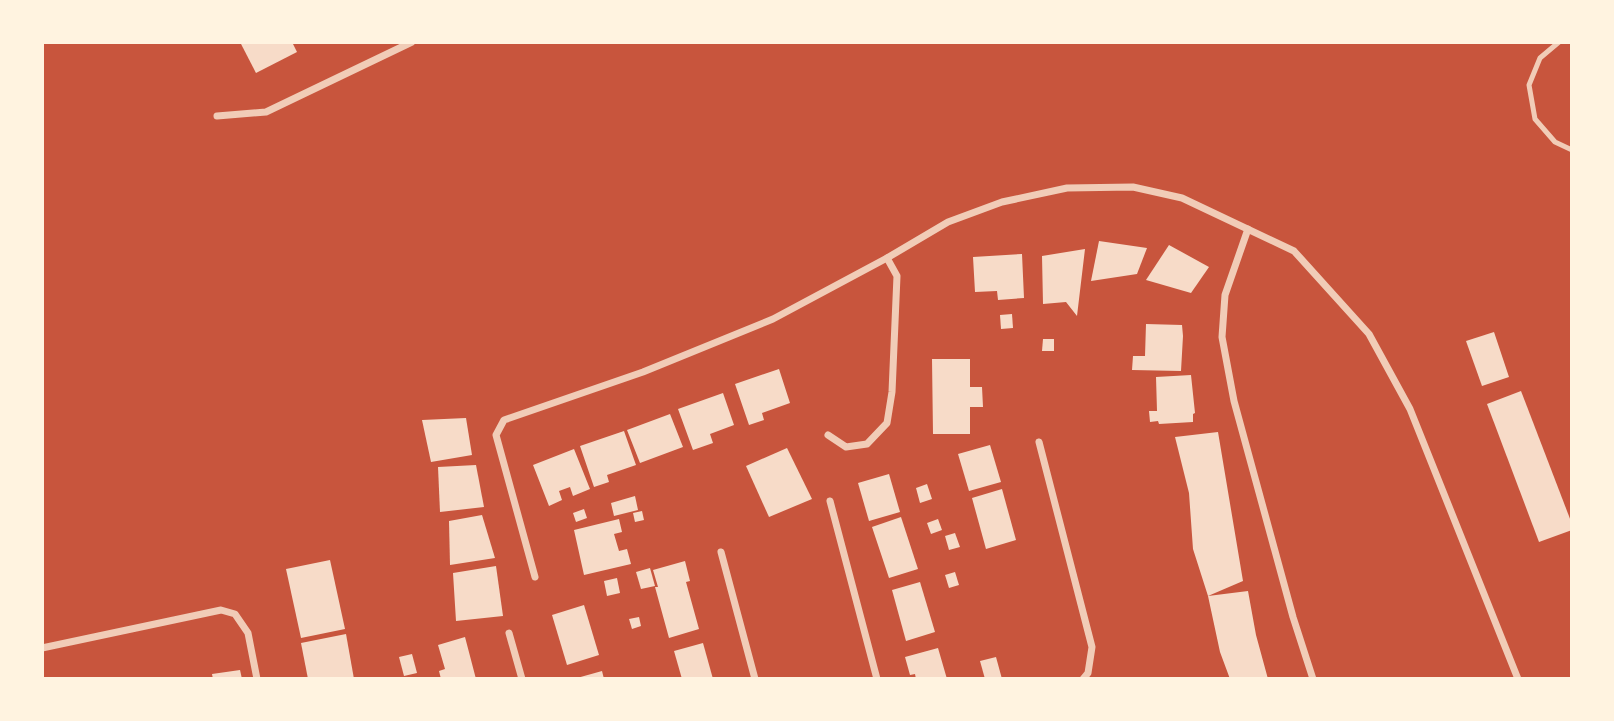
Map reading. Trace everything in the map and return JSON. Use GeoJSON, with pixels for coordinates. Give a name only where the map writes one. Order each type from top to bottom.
{"type":"FeatureCollection","features":[{"type":"Feature","properties":{"kind":"street"},"geometry":{"type":"LineString","coordinates":[[217,116],[266,112],[412,42]]}},
{"type":"Feature","properties":{"kind":"street"},"geometry":{"type":"LineString","coordinates":[[535,578],[496,435],[504,420],[643,372],[773,319],[948,222],[1002,202],[1067,188],[1133,187],[1182,198],[1294,251],[1369,334],[1410,409],[1518,679]]}},
{"type":"Feature","properties":{"kind":"street"},"geometry":{"type":"LineString","coordinates":[[1248,229],[1225,295],[1222,337],[1238,414],[1293,618],[1313,679]]}},
{"type":"Feature","properties":{"kind":"street"},"geometry":{"type":"LineString","coordinates":[[828,435],[846,447],[867,444],[887,423],[892,392],[897,276],[887,258]]}},
{"type":"Feature","properties":{"kind":"street"},"geometry":{"type":"LineString","coordinates":[[1039,442],[1092,647],[1088,673],[1083,679]]}},
{"type":"Feature","properties":{"kind":"street"},"geometry":{"type":"LineString","coordinates":[[830,501],[877,679]]}},
{"type":"Feature","properties":{"kind":"street"},"geometry":{"type":"LineString","coordinates":[[721,552],[755,679]]}},
{"type":"Feature","properties":{"kind":"street"},"geometry":{"type":"LineString","coordinates":[[42,648],[221,610],[235,614],[248,634],[257,679]]}},
{"type":"Feature","properties":{"kind":"street"},"geometry":{"type":"LineString","coordinates":[[509,632],[522,679]]}},
{"type":"Feature","properties":{"kind":"lane"},"geometry":{"type":"LineString","coordinates":[[1558,43],[1540,58],[1529,85],[1535,119],[1555,142],[1572,150]]}},
{"type":"Feature","properties":{"kind":"building"},"geometry":{"type":"Polygon","coordinates":[[[240,42],[292,42],[297,52],[256,73],[240,42]]]}},
{"type":"Feature","properties":{"kind":"building"},"geometry":{"type":"Polygon","coordinates":[[[1099,241],[1147,248],[1137,274],[1091,281],[1099,241]]]}},
{"type":"Feature","properties":{"kind":"building"},"geometry":{"type":"Polygon","coordinates":[[[1169,245],[1209,267],[1191,293],[1146,280],[1169,245]]]}},
{"type":"Feature","properties":{"kind":"building"},"geometry":{"type":"Polygon","coordinates":[[[1085,249],[1077,316],[1066,302],[1043,304],[1042,256],[1085,249]]]}},
{"type":"Feature","properties":{"kind":"building"},"geometry":{"type":"Polygon","coordinates":[[[1022,254],[1024,298],[998,300],[997,291],[975,292],[973,257],[1022,254]]]}},
{"type":"Feature","properties":{"kind":"building"},"geometry":{"type":"Polygon","coordinates":[[[1012,314],[1013,328],[1001,329],[1000,315],[1012,314]]]}},
{"type":"Feature","properties":{"kind":"building"},"geometry":{"type":"Polygon","coordinates":[[[1146,324],[1182,325],[1181,371],[1132,370],[1133,356],[1145,356],[1146,324]]]}},
{"type":"Feature","properties":{"kind":"building"},"geometry":{"type":"Polygon","coordinates":[[[1494,332],[1509,377],[1482,386],[1466,341],[1494,332]]]}},
{"type":"Feature","properties":{"kind":"building"},"geometry":{"type":"Polygon","coordinates":[[[1043,339],[1054,339],[1054,351],[1042,351],[1043,339]]]}},
{"type":"Feature","properties":{"kind":"building"},"geometry":{"type":"Polygon","coordinates":[[[932,359],[970,359],[970,387],[982,387],[983,407],[970,407],[970,434],[933,434],[932,359]]]}},
{"type":"Feature","properties":{"kind":"building"},"geometry":{"type":"Polygon","coordinates":[[[779,369],[790,403],[762,413],[764,420],[749,425],[735,384],[779,369]]]}},
{"type":"Feature","properties":{"kind":"building"},"geometry":{"type":"Polygon","coordinates":[[[1191,375],[1195,413],[1193,422],[1150,422],[1149,411],[1157,411],[1156,377],[1191,375]]]}},
{"type":"Feature","properties":{"kind":"building"},"geometry":{"type":"Polygon","coordinates":[[[1521,391],[1572,524],[1572,530],[1539,542],[1487,404],[1521,391]]]}},
{"type":"Feature","properties":{"kind":"building"},"geometry":{"type":"Polygon","coordinates":[[[723,393],[734,425],[710,434],[713,443],[693,450],[678,409],[723,393]]]}},
{"type":"Feature","properties":{"kind":"building"},"geometry":{"type":"Polygon","coordinates":[[[670,414],[683,447],[640,463],[627,430],[670,414]]]}},
{"type":"Feature","properties":{"kind":"building"},"geometry":{"type":"Polygon","coordinates":[[[466,418],[472,455],[431,462],[422,420],[466,418]]]}},
{"type":"Feature","properties":{"kind":"building"},"geometry":{"type":"Polygon","coordinates":[[[624,431],[636,465],[607,475],[609,482],[594,487],[580,446],[624,431]]]}},
{"type":"Feature","properties":{"kind":"building"},"geometry":{"type":"Polygon","coordinates":[[[1218,432],[1243,581],[1208,596],[1193,549],[1189,493],[1175,437],[1218,432]]]}},
{"type":"Feature","properties":{"kind":"building"},"geometry":{"type":"Polygon","coordinates":[[[990,445],[1001,482],[969,491],[958,454],[990,445]]]}},
{"type":"Feature","properties":{"kind":"building"},"geometry":{"type":"Polygon","coordinates":[[[787,448],[812,499],[769,517],[746,466],[787,448]]]}},
{"type":"Feature","properties":{"kind":"building"},"geometry":{"type":"Polygon","coordinates":[[[574,449],[590,489],[573,496],[570,487],[559,491],[562,500],[549,506],[533,465],[574,449]]]}},
{"type":"Feature","properties":{"kind":"building"},"geometry":{"type":"Polygon","coordinates":[[[476,465],[484,507],[440,512],[438,467],[476,465]]]}},
{"type":"Feature","properties":{"kind":"building"},"geometry":{"type":"Polygon","coordinates":[[[889,474],[900,512],[869,521],[858,483],[889,474]]]}},
{"type":"Feature","properties":{"kind":"building"},"geometry":{"type":"Polygon","coordinates":[[[927,484],[932,499],[920,503],[916,488],[927,484]]]}},
{"type":"Feature","properties":{"kind":"building"},"geometry":{"type":"Polygon","coordinates":[[[1002,489],[1016,540],[986,549],[972,498],[1002,489]]]}},
{"type":"Feature","properties":{"kind":"building"},"geometry":{"type":"Polygon","coordinates":[[[635,496],[638,510],[614,516],[611,503],[635,496]]]}},
{"type":"Feature","properties":{"kind":"building"},"geometry":{"type":"Polygon","coordinates":[[[584,509],[587,518],[576,522],[573,513],[584,509]]]}},
{"type":"Feature","properties":{"kind":"building"},"geometry":{"type":"Polygon","coordinates":[[[642,511],[644,520],[635,522],[633,513],[642,511]]]}},
{"type":"Feature","properties":{"kind":"building"},"geometry":{"type":"Polygon","coordinates":[[[482,515],[495,558],[450,565],[449,521],[482,515]]]}},
{"type":"Feature","properties":{"kind":"building"},"geometry":{"type":"Polygon","coordinates":[[[901,517],[918,569],[889,578],[872,527],[901,517]]]}},
{"type":"Feature","properties":{"kind":"building"},"geometry":{"type":"Polygon","coordinates":[[[619,519],[622,532],[614,534],[619,551],[627,549],[631,564],[584,575],[574,530],[619,519]]]}},
{"type":"Feature","properties":{"kind":"building"},"geometry":{"type":"Polygon","coordinates":[[[938,519],[942,530],[931,534],[927,523],[938,519]]]}},
{"type":"Feature","properties":{"kind":"building"},"geometry":{"type":"Polygon","coordinates":[[[955,533],[960,547],[949,550],[945,536],[955,533]]]}},
{"type":"Feature","properties":{"kind":"building"},"geometry":{"type":"Polygon","coordinates":[[[330,560],[345,629],[301,638],[286,569],[330,560]]]}},
{"type":"Feature","properties":{"kind":"building"},"geometry":{"type":"Polygon","coordinates":[[[685,561],[690,581],[686,582],[699,629],[669,638],[653,570],[685,561]]]}},
{"type":"Feature","properties":{"kind":"building"},"geometry":{"type":"Polygon","coordinates":[[[496,566],[503,616],[456,621],[453,573],[496,566]]]}},
{"type":"Feature","properties":{"kind":"building"},"geometry":{"type":"Polygon","coordinates":[[[650,568],[655,586],[641,589],[636,572],[650,568]]]}},
{"type":"Feature","properties":{"kind":"building"},"geometry":{"type":"Polygon","coordinates":[[[955,572],[959,585],[949,588],[945,575],[955,572]]]}},
{"type":"Feature","properties":{"kind":"building"},"geometry":{"type":"Polygon","coordinates":[[[617,578],[620,593],[607,596],[604,581],[617,578]]]}},
{"type":"Feature","properties":{"kind":"building"},"geometry":{"type":"Polygon","coordinates":[[[920,582],[935,632],[906,641],[892,590],[920,582]]]}},
{"type":"Feature","properties":{"kind":"building"},"geometry":{"type":"Polygon","coordinates":[[[1248,591],[1268,679],[1230,679],[1220,652],[1208,596],[1248,591]]]}},
{"type":"Feature","properties":{"kind":"building"},"geometry":{"type":"Polygon","coordinates":[[[584,605],[599,655],[567,665],[552,615],[584,605]]]}},
{"type":"Feature","properties":{"kind":"building"},"geometry":{"type":"Polygon","coordinates":[[[639,617],[641,626],[632,629],[629,619],[639,617]]]}},
{"type":"Feature","properties":{"kind":"building"},"geometry":{"type":"Polygon","coordinates":[[[346,634],[354,679],[308,679],[301,643],[346,634]]]}},
{"type":"Feature","properties":{"kind":"building"},"geometry":{"type":"Polygon","coordinates":[[[465,637],[476,679],[441,679],[439,671],[445,669],[438,645],[465,637]]]}},
{"type":"Feature","properties":{"kind":"building"},"geometry":{"type":"Polygon","coordinates":[[[703,643],[713,679],[682,679],[674,651],[703,643]]]}},
{"type":"Feature","properties":{"kind":"building"},"geometry":{"type":"Polygon","coordinates":[[[938,648],[947,679],[916,679],[915,674],[910,675],[905,657],[938,648]]]}},
{"type":"Feature","properties":{"kind":"building"},"geometry":{"type":"Polygon","coordinates":[[[412,654],[417,673],[404,676],[399,657],[412,654]]]}},
{"type":"Feature","properties":{"kind":"building"},"geometry":{"type":"Polygon","coordinates":[[[996,657],[1002,679],[985,679],[980,661],[996,657]]]}},
{"type":"Feature","properties":{"kind":"building"},"geometry":{"type":"Polygon","coordinates":[[[240,670],[242,679],[213,679],[212,674],[240,670]]]}},
{"type":"Feature","properties":{"kind":"building"},"geometry":{"type":"Polygon","coordinates":[[[602,671],[604,679],[577,679],[577,678],[602,671]]]}}]}
